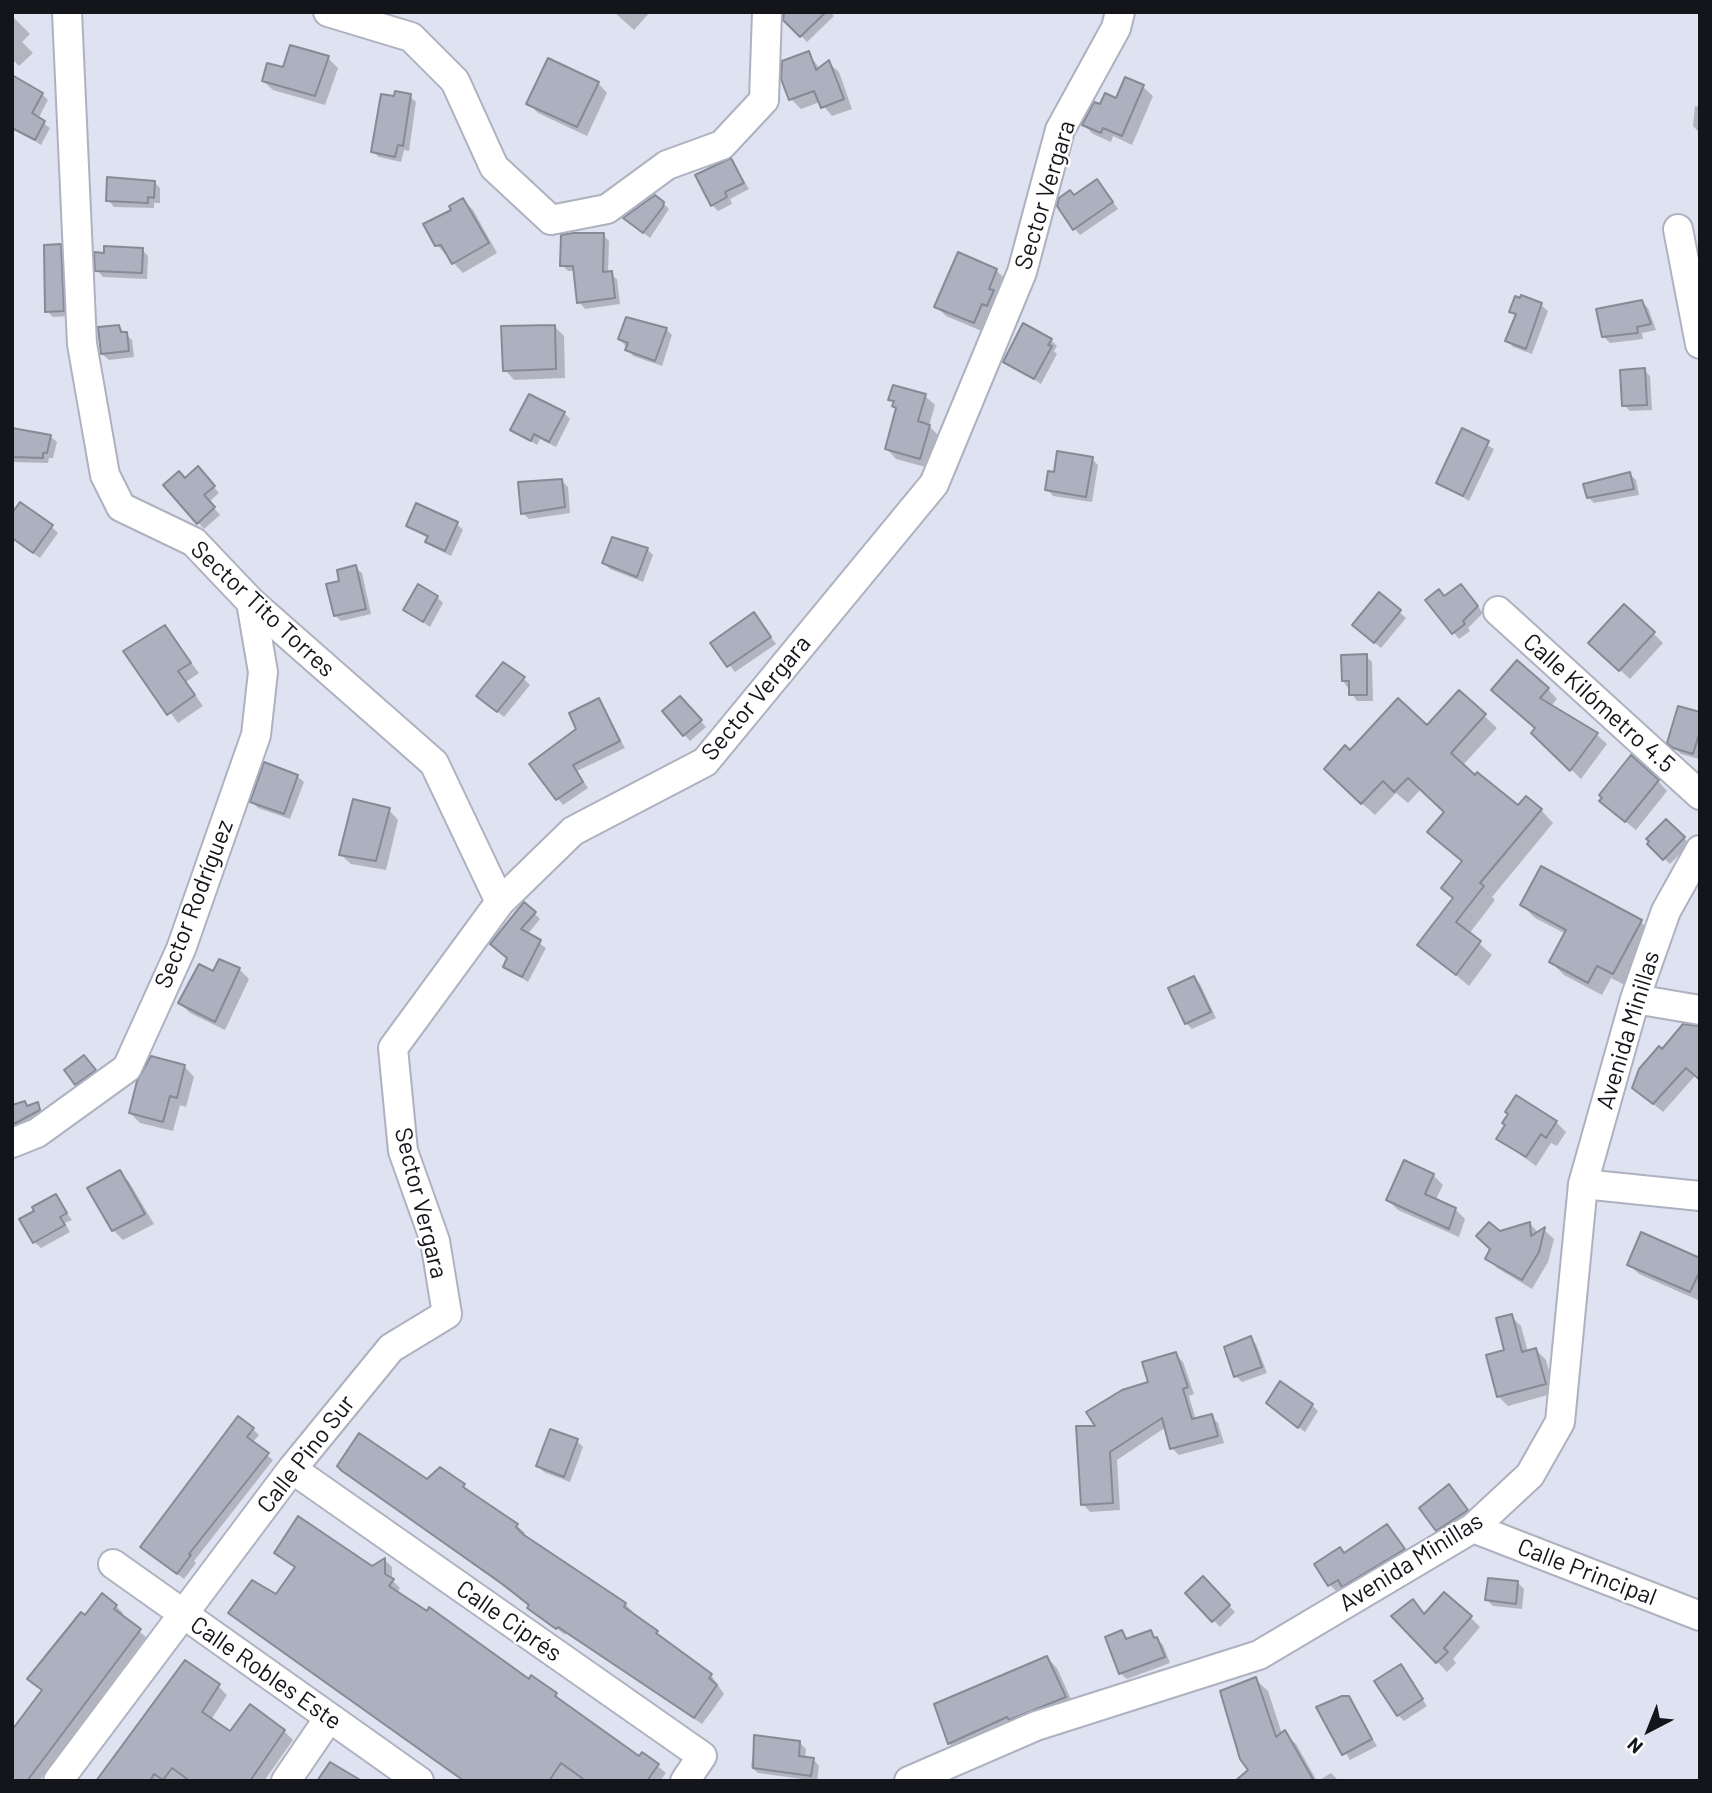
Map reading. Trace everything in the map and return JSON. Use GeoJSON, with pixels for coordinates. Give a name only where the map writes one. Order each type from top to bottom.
{"type":"FeatureCollection","features":[{"type":"Feature","properties":{"kind":"street","name":"Sector Tito Torres"},"geometry":{"type":"LineString","coordinates":[[67,12],[82,344],[105,475],[121,507],[194,542],[251,602],[434,763],[500,902]]}},
{"type":"Feature","properties":{"kind":"street"},"geometry":{"type":"LineString","coordinates":[[328,12],[411,37],[455,80],[494,167],[551,220],[607,209],[667,165],[722,145],[764,100],[767,12]]}},
{"type":"Feature","properties":{"kind":"street","name":"Sector Vergara"},"geometry":{"type":"LineString","coordinates":[[447,1314],[435,1241],[403,1151],[393,1048],[500,902],[573,831],[705,762],[934,484],[1022,272],[1060,130],[1116,28],[1120,12]]}},
{"type":"Feature","properties":{"kind":"street"},"geometry":{"type":"LineString","coordinates":[[1678,229],[1700,344]]}},
{"type":"Feature","properties":{"kind":"street","name":"Sector Rodríguez"},"geometry":{"type":"LineString","coordinates":[[12,1143],[37,1133],[127,1068],[181,948],[256,734],[263,672],[251,602]]}},
{"type":"Feature","properties":{"kind":"street","name":"Calle Kilómetro 4.5"},"geometry":{"type":"LineString","coordinates":[[1498,611],[1700,794]]}},
{"type":"Feature","properties":{"kind":"street","name":"Avenida Minillas"},"geometry":{"type":"LineString","coordinates":[[909,1781],[1036,1726],[1259,1655],[1473,1528],[1530,1475],[1560,1422],[1583,1184],[1635,999],[1666,911],[1700,850]]}},
{"type":"Feature","properties":{"kind":"street"},"geometry":{"type":"LineString","coordinates":[[1635,999],[1700,1010]]}},
{"type":"Feature","properties":{"kind":"street"},"geometry":{"type":"LineString","coordinates":[[1583,1184],[1700,1196]]}},
{"type":"Feature","properties":{"kind":"street","name":"Calle Pino Sur"},"geometry":{"type":"LineString","coordinates":[[58,1781],[292,1469],[391,1348],[447,1314]]}},
{"type":"Feature","properties":{"kind":"street","name":"Calle Ciprés"},"geometry":{"type":"LineString","coordinates":[[292,1469],[702,1756],[685,1781]]}},
{"type":"Feature","properties":{"kind":"street","name":"Calle Principal"},"geometry":{"type":"LineString","coordinates":[[1473,1528],[1700,1616]]}},
{"type":"Feature","properties":{"kind":"street","name":"Calle Robles Este"},"geometry":{"type":"LineString","coordinates":[[113,1564],[419,1781]]}},
{"type":"Feature","properties":{"kind":"street"},"geometry":{"type":"LineString","coordinates":[[286,1781],[329,1718]]}},
{"type":"Feature","properties":{"kind":"building"},"geometry":{"type":"Polygon","coordinates":[[[784,12],[826,12],[800,37],[783,20],[784,12]]]}},
{"type":"Feature","properties":{"kind":"building"},"geometry":{"type":"Polygon","coordinates":[[[290,45],[329,56],[315,96],[262,81],[267,63],[283,67],[290,45]]]}},
{"type":"Feature","properties":{"kind":"building"},"geometry":{"type":"Polygon","coordinates":[[[809,51],[816,70],[829,60],[844,99],[821,108],[814,91],[789,100],[781,79],[782,61],[809,51]]]}},
{"type":"Feature","properties":{"kind":"building"},"geometry":{"type":"Polygon","coordinates":[[[548,58],[599,82],[577,127],[526,104],[548,58]]]}},
{"type":"Feature","properties":{"kind":"building"},"geometry":{"type":"Polygon","coordinates":[[[12,75],[43,93],[32,113],[45,121],[35,140],[12,128],[12,75]]]}},
{"type":"Feature","properties":{"kind":"building"},"geometry":{"type":"Polygon","coordinates":[[[1125,77],[1144,85],[1122,136],[1103,128],[1101,133],[1082,125],[1094,102],[1100,104],[1105,93],[1116,98],[1125,77]]]}},
{"type":"Feature","properties":{"kind":"building"},"geometry":{"type":"Polygon","coordinates":[[[395,91],[411,94],[403,146],[398,145],[395,157],[371,152],[381,94],[394,96],[395,91]]]}},
{"type":"Feature","properties":{"kind":"building"},"geometry":{"type":"Polygon","coordinates":[[[731,158],[744,183],[725,192],[727,197],[711,206],[695,175],[731,158]]]}},
{"type":"Feature","properties":{"kind":"building"},"geometry":{"type":"Polygon","coordinates":[[[107,177],[155,181],[154,198],[148,197],[148,203],[106,201],[107,177]]]}},
{"type":"Feature","properties":{"kind":"building"},"geometry":{"type":"Polygon","coordinates":[[[1097,179],[1113,202],[1073,230],[1057,206],[1059,198],[1070,190],[1074,195],[1097,179]]]}},
{"type":"Feature","properties":{"kind":"building"},"geometry":{"type":"Polygon","coordinates":[[[655,195],[664,202],[663,207],[643,233],[623,218],[655,195]]]}},
{"type":"Feature","properties":{"kind":"building"},"geometry":{"type":"Polygon","coordinates":[[[463,198],[489,243],[452,264],[441,245],[435,246],[423,224],[451,210],[449,206],[463,198]]]}},
{"type":"Feature","properties":{"kind":"building"},"geometry":{"type":"Polygon","coordinates":[[[604,233],[603,272],[612,271],[615,298],[577,303],[573,266],[560,266],[561,235],[604,233]]]}},
{"type":"Feature","properties":{"kind":"building"},"geometry":{"type":"Polygon","coordinates":[[[61,244],[64,311],[45,312],[44,245],[61,244]]]}},
{"type":"Feature","properties":{"kind":"building"},"geometry":{"type":"Polygon","coordinates":[[[104,246],[143,248],[142,273],[95,271],[94,252],[104,253],[104,246]]]}},
{"type":"Feature","properties":{"kind":"building"},"geometry":{"type":"Polygon","coordinates":[[[958,252],[997,269],[989,289],[994,290],[987,306],[982,304],[974,323],[934,307],[958,252]]]}},
{"type":"Feature","properties":{"kind":"building"},"geometry":{"type":"Polygon","coordinates":[[[1521,295],[1542,303],[1526,349],[1505,341],[1516,314],[1509,312],[1515,296],[1520,298],[1521,295]]]}},
{"type":"Feature","properties":{"kind":"building"},"geometry":{"type":"Polygon","coordinates":[[[1642,300],[1651,324],[1637,327],[1638,333],[1602,337],[1596,309],[1642,300]]]}},
{"type":"Feature","properties":{"kind":"building"},"geometry":{"type":"Polygon","coordinates":[[[626,317],[667,328],[655,361],[625,350],[628,343],[618,339],[626,317]]]}},
{"type":"Feature","properties":{"kind":"building"},"geometry":{"type":"Polygon","coordinates":[[[1023,323],[1052,339],[1048,345],[1052,346],[1034,379],[1003,362],[1023,323]]]}},
{"type":"Feature","properties":{"kind":"building"},"geometry":{"type":"Polygon","coordinates":[[[119,325],[121,332],[127,332],[129,351],[101,354],[98,327],[119,325]]]}},
{"type":"Feature","properties":{"kind":"building"},"geometry":{"type":"Polygon","coordinates":[[[555,325],[556,369],[503,371],[501,326],[555,325]]]}},
{"type":"Feature","properties":{"kind":"building"},"geometry":{"type":"Polygon","coordinates":[[[1645,368],[1647,405],[1622,406],[1620,370],[1645,368]]]}},
{"type":"Feature","properties":{"kind":"building"},"geometry":{"type":"Polygon","coordinates":[[[893,385],[926,394],[918,421],[930,425],[920,459],[885,449],[896,408],[892,406],[894,401],[888,400],[893,385]]]}},
{"type":"Feature","properties":{"kind":"building"},"geometry":{"type":"Polygon","coordinates":[[[529,394],[565,412],[549,442],[534,434],[531,441],[510,430],[529,394]]]}},
{"type":"Feature","properties":{"kind":"building"},"geometry":{"type":"Polygon","coordinates":[[[12,428],[51,435],[47,453],[43,453],[43,458],[12,457],[12,428]]]}},
{"type":"Feature","properties":{"kind":"building"},"geometry":{"type":"Polygon","coordinates":[[[1462,428],[1489,441],[1463,496],[1436,483],[1462,428]]]}},
{"type":"Feature","properties":{"kind":"building"},"geometry":{"type":"Polygon","coordinates":[[[1057,451],[1093,457],[1086,497],[1045,490],[1048,471],[1054,472],[1057,451]]]}},
{"type":"Feature","properties":{"kind":"building"},"geometry":{"type":"Polygon","coordinates":[[[198,466],[215,486],[204,495],[215,507],[197,524],[163,485],[179,471],[185,478],[198,466]]]}},
{"type":"Feature","properties":{"kind":"building"},"geometry":{"type":"Polygon","coordinates":[[[1630,472],[1634,489],[1587,498],[1583,484],[1630,472]]]}},
{"type":"Feature","properties":{"kind":"building"},"geometry":{"type":"Polygon","coordinates":[[[562,479],[565,507],[521,514],[518,482],[562,479]]]}},
{"type":"Feature","properties":{"kind":"building"},"geometry":{"type":"Polygon","coordinates":[[[20,502],[53,525],[33,553],[12,538],[12,513],[20,502]]]}},
{"type":"Feature","properties":{"kind":"building"},"geometry":{"type":"Polygon","coordinates":[[[416,503],[458,522],[445,551],[425,542],[428,536],[406,526],[416,503]]]}},
{"type":"Feature","properties":{"kind":"building"},"geometry":{"type":"Polygon","coordinates":[[[612,537],[648,548],[637,577],[602,563],[612,537]]]}},
{"type":"Feature","properties":{"kind":"building"},"geometry":{"type":"Polygon","coordinates":[[[356,565],[366,609],[334,616],[326,584],[339,581],[337,570],[356,565]]]}},
{"type":"Feature","properties":{"kind":"building"},"geometry":{"type":"Polygon","coordinates":[[[418,584],[438,596],[423,622],[403,610],[418,584]]]}},
{"type":"Feature","properties":{"kind":"building"},"geometry":{"type":"Polygon","coordinates":[[[1461,584],[1478,606],[1463,621],[1465,624],[1452,634],[1425,600],[1439,589],[1444,596],[1461,584]]]}},
{"type":"Feature","properties":{"kind":"building"},"geometry":{"type":"Polygon","coordinates":[[[1379,592],[1401,610],[1374,643],[1352,625],[1379,592]]]}},
{"type":"Feature","properties":{"kind":"building"},"geometry":{"type":"Polygon","coordinates":[[[1624,604],[1655,632],[1619,671],[1588,643],[1624,604]]]}},
{"type":"Feature","properties":{"kind":"building"},"geometry":{"type":"Polygon","coordinates":[[[754,612],[771,637],[727,667],[710,643],[754,612]]]}},
{"type":"Feature","properties":{"kind":"building"},"geometry":{"type":"Polygon","coordinates":[[[165,625],[191,663],[178,671],[195,695],[167,715],[123,651],[165,625]]]}},
{"type":"Feature","properties":{"kind":"building"},"geometry":{"type":"Polygon","coordinates":[[[1367,654],[1367,695],[1349,695],[1349,681],[1342,681],[1341,655],[1367,654]]]}},
{"type":"Feature","properties":{"kind":"building"},"geometry":{"type":"Polygon","coordinates":[[[1517,660],[1549,688],[1540,698],[1598,733],[1570,771],[1531,733],[1535,728],[1491,690],[1517,660]]]}},
{"type":"Feature","properties":{"kind":"building"},"geometry":{"type":"Polygon","coordinates":[[[503,662],[525,677],[497,712],[476,696],[503,662]]]}},
{"type":"Feature","properties":{"kind":"building"},"geometry":{"type":"Polygon","coordinates":[[[1459,690],[1486,714],[1451,753],[1475,775],[1477,772],[1518,805],[1526,796],[1542,809],[1480,883],[1484,886],[1456,922],[1481,941],[1456,975],[1417,945],[1453,898],[1441,888],[1462,861],[1427,832],[1444,812],[1408,778],[1394,792],[1383,781],[1361,804],[1324,769],[1345,745],[1350,750],[1398,698],[1427,725],[1459,690]]]}},
{"type":"Feature","properties":{"kind":"building"},"geometry":{"type":"Polygon","coordinates":[[[680,696],[702,720],[683,736],[662,711],[680,696]]]}},
{"type":"Feature","properties":{"kind":"building"},"geometry":{"type":"Polygon","coordinates":[[[599,698],[620,741],[573,765],[583,782],[556,800],[529,764],[576,729],[569,713],[599,698]]]}},
{"type":"Feature","properties":{"kind":"building"},"geometry":{"type":"Polygon","coordinates":[[[1678,706],[1700,712],[1700,731],[1693,754],[1673,748],[1667,743],[1678,706]]]}},
{"type":"Feature","properties":{"kind":"building"},"geometry":{"type":"Polygon","coordinates":[[[1631,755],[1659,780],[1625,822],[1599,801],[1602,798],[1599,795],[1631,755]]]}},
{"type":"Feature","properties":{"kind":"building"},"geometry":{"type":"Polygon","coordinates":[[[264,762],[298,775],[284,814],[250,802],[264,762]]]}},
{"type":"Feature","properties":{"kind":"building"},"geometry":{"type":"Polygon","coordinates":[[[353,799],[390,808],[376,861],[339,855],[353,799]]]}},
{"type":"Feature","properties":{"kind":"building"},"geometry":{"type":"Polygon","coordinates":[[[1666,819],[1685,837],[1663,860],[1647,844],[1649,841],[1646,839],[1666,819]]]}},
{"type":"Feature","properties":{"kind":"building"},"geometry":{"type":"Polygon","coordinates":[[[1541,866],[1642,920],[1613,974],[1597,966],[1588,983],[1549,962],[1566,930],[1520,905],[1541,866]]]}},
{"type":"Feature","properties":{"kind":"building"},"geometry":{"type":"Polygon","coordinates":[[[524,902],[536,912],[521,929],[541,940],[522,977],[503,967],[507,958],[490,944],[524,902]]]}},
{"type":"Feature","properties":{"kind":"building"},"geometry":{"type":"Polygon","coordinates":[[[219,959],[240,968],[215,1022],[178,1003],[199,964],[213,971],[219,959]]]}},
{"type":"Feature","properties":{"kind":"building"},"geometry":{"type":"Polygon","coordinates":[[[1194,976],[1211,1012],[1185,1024],[1168,988],[1194,976]]]}},
{"type":"Feature","properties":{"kind":"building"},"geometry":{"type":"Polygon","coordinates":[[[1683,1024],[1700,1026],[1700,1080],[1686,1068],[1653,1104],[1632,1088],[1639,1069],[1659,1046],[1662,1049],[1683,1024]]]}},
{"type":"Feature","properties":{"kind":"building"},"geometry":{"type":"Polygon","coordinates":[[[84,1055],[96,1070],[75,1085],[64,1070],[84,1055]]]}},
{"type":"Feature","properties":{"kind":"building"},"geometry":{"type":"Polygon","coordinates":[[[151,1056],[185,1065],[177,1098],[170,1096],[163,1122],[129,1113],[137,1081],[151,1056]]]}},
{"type":"Feature","properties":{"kind":"building"},"geometry":{"type":"Polygon","coordinates":[[[1516,1095],[1557,1121],[1546,1138],[1541,1134],[1526,1157],[1496,1139],[1505,1125],[1502,1123],[1508,1114],[1505,1112],[1516,1095]]]}},
{"type":"Feature","properties":{"kind":"building"},"geometry":{"type":"Polygon","coordinates":[[[25,1101],[27,1106],[38,1102],[40,1110],[12,1125],[12,1105],[25,1101]]]}},
{"type":"Feature","properties":{"kind":"building"},"geometry":{"type":"Polygon","coordinates":[[[1404,1160],[1434,1174],[1425,1194],[1456,1208],[1449,1229],[1386,1200],[1404,1160]]]}},
{"type":"Feature","properties":{"kind":"building"},"geometry":{"type":"Polygon","coordinates":[[[120,1170],[145,1214],[112,1231],[87,1188],[120,1170]]]}},
{"type":"Feature","properties":{"kind":"building"},"geometry":{"type":"Polygon","coordinates":[[[56,1194],[67,1213],[60,1217],[65,1225],[33,1243],[19,1219],[34,1211],[32,1207],[56,1194]]]}},
{"type":"Feature","properties":{"kind":"building"},"geometry":{"type":"Polygon","coordinates":[[[1489,1222],[1500,1231],[1530,1222],[1531,1236],[1545,1227],[1539,1252],[1522,1280],[1485,1259],[1490,1249],[1476,1236],[1489,1222]]]}},
{"type":"Feature","properties":{"kind":"building"},"geometry":{"type":"Polygon","coordinates":[[[1641,1232],[1700,1258],[1700,1271],[1690,1292],[1627,1265],[1641,1232]]]}},
{"type":"Feature","properties":{"kind":"building"},"geometry":{"type":"Polygon","coordinates":[[[1512,1314],[1522,1352],[1536,1348],[1546,1384],[1497,1397],[1486,1355],[1504,1350],[1496,1318],[1512,1314]]]}},
{"type":"Feature","properties":{"kind":"building"},"geometry":{"type":"Polygon","coordinates":[[[1251,1336],[1262,1367],[1234,1377],[1224,1347],[1251,1336]]]}},
{"type":"Feature","properties":{"kind":"building"},"geometry":{"type":"Polygon","coordinates":[[[1176,1352],[1188,1387],[1183,1389],[1192,1419],[1212,1414],[1218,1436],[1170,1449],[1162,1418],[1110,1452],[1113,1503],[1081,1505],[1076,1426],[1095,1426],[1086,1412],[1122,1390],[1148,1382],[1142,1362],[1176,1352]]]}},
{"type":"Feature","properties":{"kind":"building"},"geometry":{"type":"Polygon","coordinates":[[[1280,1381],[1313,1404],[1298,1428],[1266,1403],[1280,1381]]]}},
{"type":"Feature","properties":{"kind":"building"},"geometry":{"type":"Polygon","coordinates":[[[238,1416],[254,1428],[247,1437],[269,1453],[189,1554],[191,1555],[177,1574],[140,1547],[238,1416]]]}},
{"type":"Feature","properties":{"kind":"building"},"geometry":{"type":"Polygon","coordinates":[[[550,1429],[578,1439],[564,1477],[536,1466],[550,1429]]]}},
{"type":"Feature","properties":{"kind":"building"},"geometry":{"type":"Polygon","coordinates":[[[359,1433],[427,1479],[440,1467],[465,1484],[463,1487],[518,1524],[516,1527],[524,1535],[626,1603],[624,1607],[712,1674],[709,1678],[717,1685],[694,1718],[558,1627],[556,1629],[527,1608],[529,1605],[501,1583],[342,1471],[337,1466],[359,1433]]]}},
{"type":"Feature","properties":{"kind":"building"},"geometry":{"type":"Polygon","coordinates":[[[1449,1484],[1468,1510],[1436,1531],[1419,1508],[1449,1484]]]}},
{"type":"Feature","properties":{"kind":"building"},"geometry":{"type":"Polygon","coordinates":[[[298,1516],[372,1566],[385,1558],[385,1574],[394,1579],[389,1586],[427,1611],[429,1607],[529,1679],[531,1675],[557,1693],[555,1696],[639,1756],[642,1752],[659,1764],[647,1781],[586,1781],[561,1763],[549,1781],[464,1781],[228,1613],[252,1580],[276,1594],[295,1567],[274,1553],[298,1516]]]}},
{"type":"Feature","properties":{"kind":"building"},"geometry":{"type":"Polygon","coordinates":[[[1387,1524],[1405,1549],[1342,1587],[1338,1580],[1328,1586],[1314,1564],[1340,1547],[1344,1553],[1387,1524]]]}},
{"type":"Feature","properties":{"kind":"building"},"geometry":{"type":"Polygon","coordinates":[[[1203,1576],[1230,1605],[1212,1622],[1185,1593],[1203,1576]]]}},
{"type":"Feature","properties":{"kind":"building"},"geometry":{"type":"Polygon","coordinates":[[[1488,1578],[1518,1581],[1516,1604],[1485,1600],[1488,1578]]]}},
{"type":"Feature","properties":{"kind":"building"},"geometry":{"type":"Polygon","coordinates":[[[1444,1592],[1472,1616],[1444,1648],[1448,1652],[1436,1663],[1391,1616],[1413,1599],[1424,1614],[1444,1592]]]}},
{"type":"Feature","properties":{"kind":"building"},"geometry":{"type":"Polygon","coordinates":[[[102,1593],[117,1605],[114,1609],[141,1629],[27,1781],[12,1781],[12,1730],[42,1690],[27,1679],[81,1612],[85,1615],[102,1593]]]}},
{"type":"Feature","properties":{"kind":"building"},"geometry":{"type":"Polygon","coordinates":[[[1122,1630],[1126,1639],[1151,1630],[1154,1638],[1157,1637],[1165,1657],[1119,1674],[1105,1637],[1122,1630]]]}},
{"type":"Feature","properties":{"kind":"building"},"geometry":{"type":"Polygon","coordinates":[[[1047,1656],[1066,1697],[1009,1720],[1007,1717],[948,1744],[934,1704],[1047,1656]]]}},
{"type":"Feature","properties":{"kind":"building"},"geometry":{"type":"Polygon","coordinates":[[[185,1660],[220,1684],[202,1712],[230,1731],[250,1704],[285,1730],[250,1781],[190,1781],[172,1768],[163,1780],[154,1774],[150,1781],[96,1781],[185,1660]]]}},
{"type":"Feature","properties":{"kind":"building"},"geometry":{"type":"Polygon","coordinates":[[[1401,1664],[1423,1699],[1397,1716],[1374,1681],[1401,1664]]]}},
{"type":"Feature","properties":{"kind":"building"},"geometry":{"type":"Polygon","coordinates":[[[1256,1677],[1276,1737],[1285,1730],[1314,1781],[1235,1781],[1248,1770],[1240,1759],[1220,1691],[1256,1677]]]}},
{"type":"Feature","properties":{"kind":"building"},"geometry":{"type":"Polygon","coordinates":[[[1342,1696],[1349,1696],[1372,1739],[1342,1755],[1316,1707],[1342,1696]]]}},
{"type":"Feature","properties":{"kind":"building"},"geometry":{"type":"Polygon","coordinates":[[[754,1735],[800,1741],[799,1756],[814,1758],[811,1776],[753,1768],[754,1735]]]}},
{"type":"Feature","properties":{"kind":"building"},"geometry":{"type":"Polygon","coordinates":[[[330,1762],[362,1781],[317,1781],[330,1762]]]}}]}
